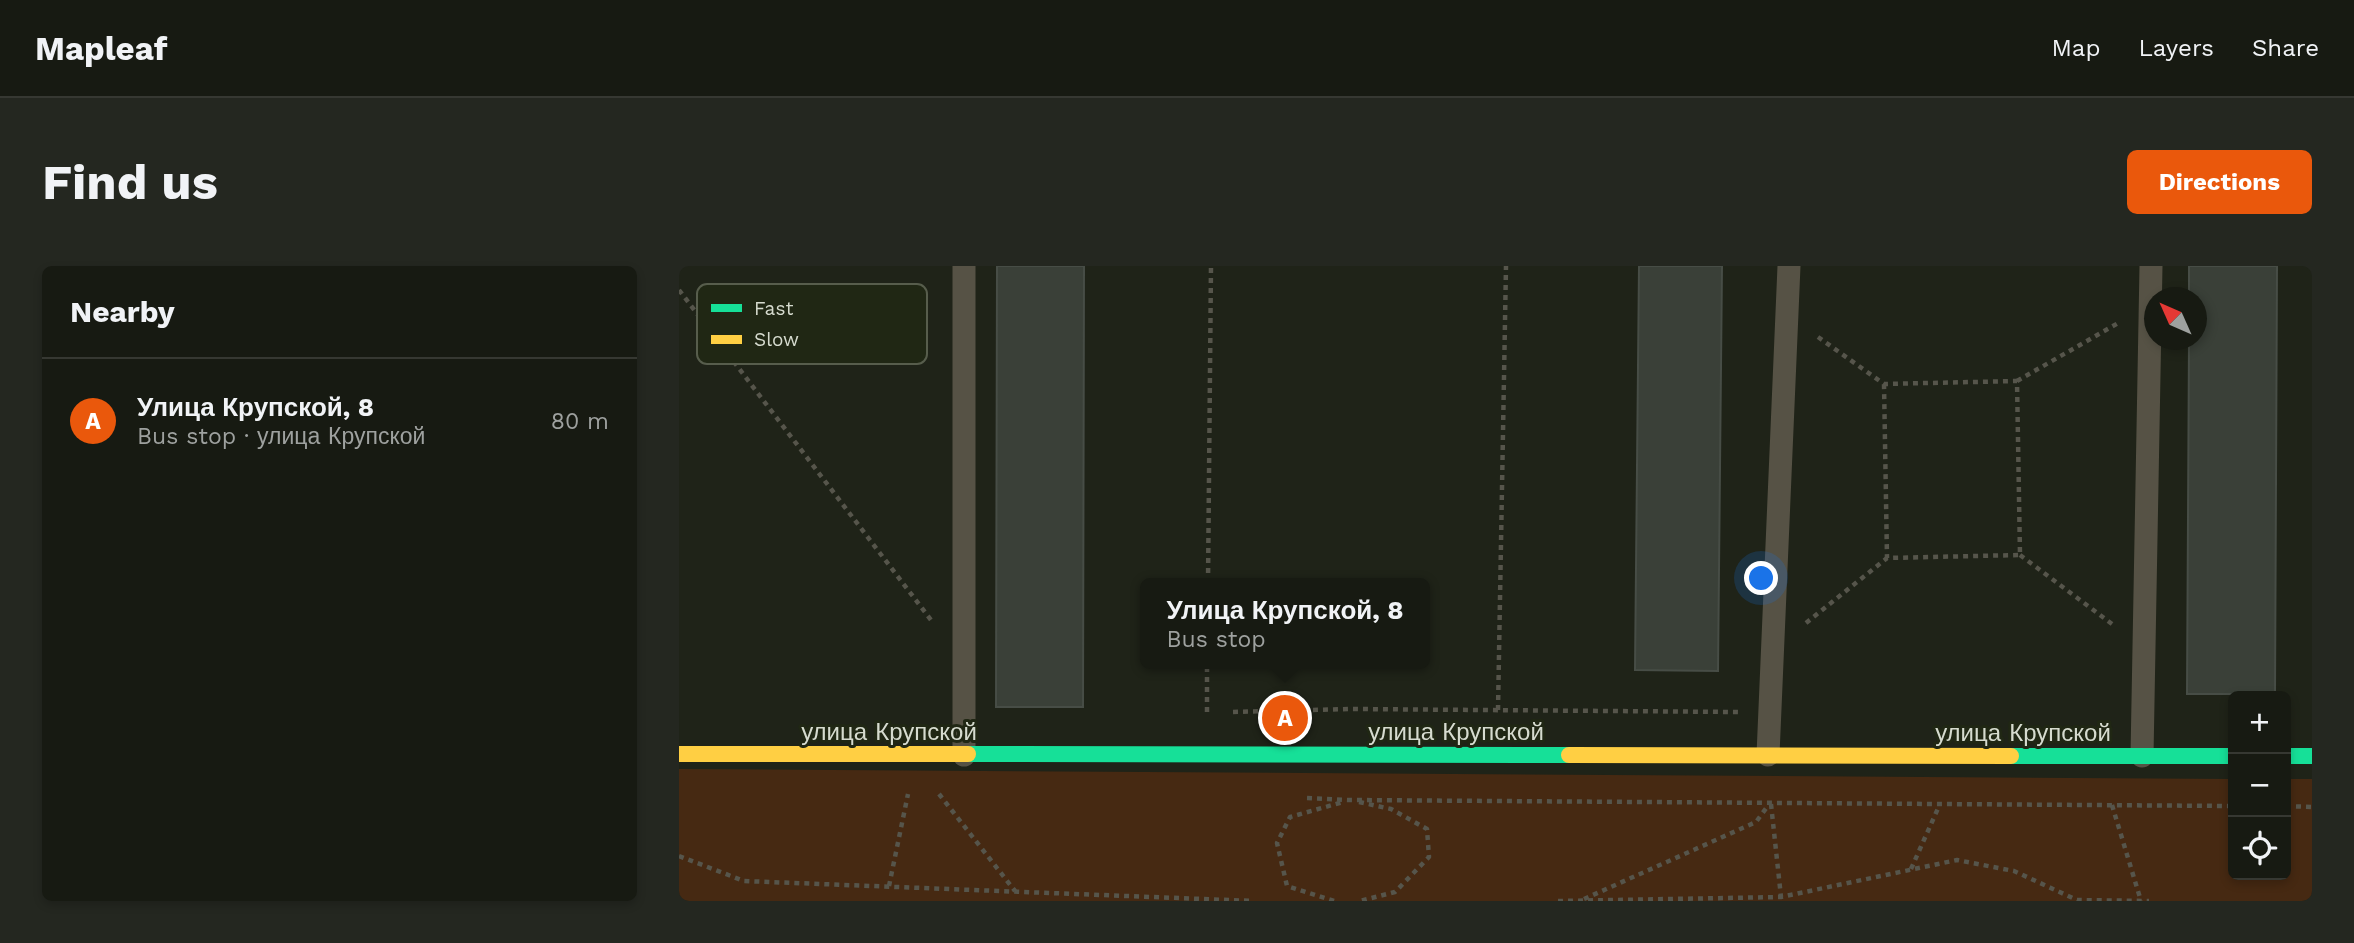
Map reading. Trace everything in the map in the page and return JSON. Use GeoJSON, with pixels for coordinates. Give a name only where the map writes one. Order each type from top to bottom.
{"type":"FeatureCollection","features":[{"type":"Feature","properties":{"kind":"street","name":"улица Крупской"},"geometry":{"type":"LineString","coordinates":[[679,754],[2228,756]]}},
{"type":"Feature","properties":{"kind":"street"},"geometry":{"type":"LineString","coordinates":[[2291,756],[2312,756]]}},
{"type":"Feature","properties":{"kind":"lane"},"geometry":{"type":"LineString","coordinates":[[964,266],[964,755]]}},
{"type":"Feature","properties":{"kind":"lane"},"geometry":{"type":"LineString","coordinates":[[1768,755],[1789,266]]}},
{"type":"Feature","properties":{"kind":"lane"},"geometry":{"type":"LineString","coordinates":[[2150,287],[2151,266]]}},
{"type":"Feature","properties":{"kind":"lane"},"geometry":{"type":"LineString","coordinates":[[2142,756],[2149,350]]}},
{"type":"Feature","properties":{"kind":"path"},"geometry":{"type":"LineString","coordinates":[[1208,578],[1211,266]]}},
{"type":"Feature","properties":{"kind":"path"},"geometry":{"type":"LineString","coordinates":[[1498,710],[1506,266]]}},
{"type":"Feature","properties":{"kind":"path"},"geometry":{"type":"LineString","coordinates":[[679,289],[697,313]]}},
{"type":"Feature","properties":{"kind":"path"},"geometry":{"type":"LineString","coordinates":[[1787,315],[1884,384],[2017,381],[2144,308]]}},
{"type":"Feature","properties":{"kind":"path"},"geometry":{"type":"LineString","coordinates":[[736,364],[964,663]]}},
{"type":"Feature","properties":{"kind":"path"},"geometry":{"type":"LineString","coordinates":[[2017,381],[2020,555]]}},
{"type":"Feature","properties":{"kind":"path"},"geometry":{"type":"LineString","coordinates":[[1884,384],[1887,558]]}},
{"type":"Feature","properties":{"kind":"path"},"geometry":{"type":"LineString","coordinates":[[1773,649],[1887,558],[2020,555],[2144,648]]}},
{"type":"Feature","properties":{"kind":"path"},"geometry":{"type":"LineString","coordinates":[[1207,669],[1207,712]]}},
{"type":"Feature","properties":{"kind":"path"},"geometry":{"type":"LineString","coordinates":[[895,793],[919,793]]}},
{"type":"Feature","properties":{"kind":"path"},"geometry":{"type":"LineString","coordinates":[[889,886],[909,793]]}},
{"type":"Feature","properties":{"kind":"path"},"geometry":{"type":"LineString","coordinates":[[929,793],[952,793]]}},
{"type":"Feature","properties":{"kind":"path"},"geometry":{"type":"LineString","coordinates":[[939,793],[1015,891]]}},
{"type":"Feature","properties":{"kind":"path"},"geometry":{"type":"LineString","coordinates":[[1294,797],[1349,800],[2228,806]]}},
{"type":"Feature","properties":{"kind":"path"},"geometry":{"type":"LineString","coordinates":[[1334,901],[1287,886],[1277,844],[1290,817],[1349,800],[1391,809],[1427,829],[1429,857],[1395,891],[1360,901]]}},
{"type":"Feature","properties":{"kind":"path"},"geometry":{"type":"LineString","coordinates":[[1770,803],[1781,897]]}},
{"type":"Feature","properties":{"kind":"path"},"geometry":{"type":"LineString","coordinates":[[1581,901],[1756,822],[1770,803]]}},
{"type":"Feature","properties":{"kind":"path"},"geometry":{"type":"LineString","coordinates":[[1911,870],[1940,804]]}},
{"type":"Feature","properties":{"kind":"path"},"geometry":{"type":"LineString","coordinates":[[2112,805],[2141,901]]}},
{"type":"Feature","properties":{"kind":"path"},"geometry":{"type":"LineString","coordinates":[[2291,806],[2312,807]]}},
{"type":"Feature","properties":{"kind":"path"},"geometry":{"type":"LineString","coordinates":[[679,856],[744,881],[1254,901]]}},
{"type":"Feature","properties":{"kind":"path"},"geometry":{"type":"LineString","coordinates":[[1558,901],[1781,897],[1957,860],[2014,871],[2077,900],[2149,901]]}},
{"type":"Feature","properties":{"kind":"shaded area"},"geometry":{"type":"Polygon","coordinates":[[[679,769],[2228,779],[2228,880],[2291,880],[2291,779],[2312,779],[2312,901],[679,901],[679,769]]]}},
{"type":"Feature","properties":{"kind":"building"},"geometry":{"type":"Polygon","coordinates":[[[997,266],[1084,266],[1083,707],[996,707],[997,266]]]}},
{"type":"Feature","properties":{"kind":"building"},"geometry":{"type":"Polygon","coordinates":[[[1639,266],[1722,266],[1718,671],[1635,670],[1639,266]]]}},
{"type":"Feature","properties":{"kind":"building"},"geometry":{"type":"Polygon","coordinates":[[[2189,266],[2277,266],[2275,691],[2187,694],[2189,350],[2207,350],[2207,287],[2189,287],[2189,266]]]}},
{"type":"Feature","properties":{"kind":"traffic: fast"},"geometry":{"type":"LineString","coordinates":[[968,754],[1569,755]]}},
{"type":"Feature","properties":{"kind":"traffic: fast"},"geometry":{"type":"LineString","coordinates":[[2011,756],[2228,756]]}},
{"type":"Feature","properties":{"kind":"traffic: fast"},"geometry":{"type":"LineString","coordinates":[[2291,756],[2312,756]]}},
{"type":"Feature","properties":{"kind":"traffic: slow"},"geometry":{"type":"LineString","coordinates":[[679,754],[968,754]]}},
{"type":"Feature","properties":{"kind":"traffic: slow"},"geometry":{"type":"LineString","coordinates":[[1569,755],[2011,756]]}},
{"type":"Feature","properties":{"kind":"place","name":"Улица Крупской, 8"},"geometry":{"type":"Point","coordinates":[1285,718]}}]}
